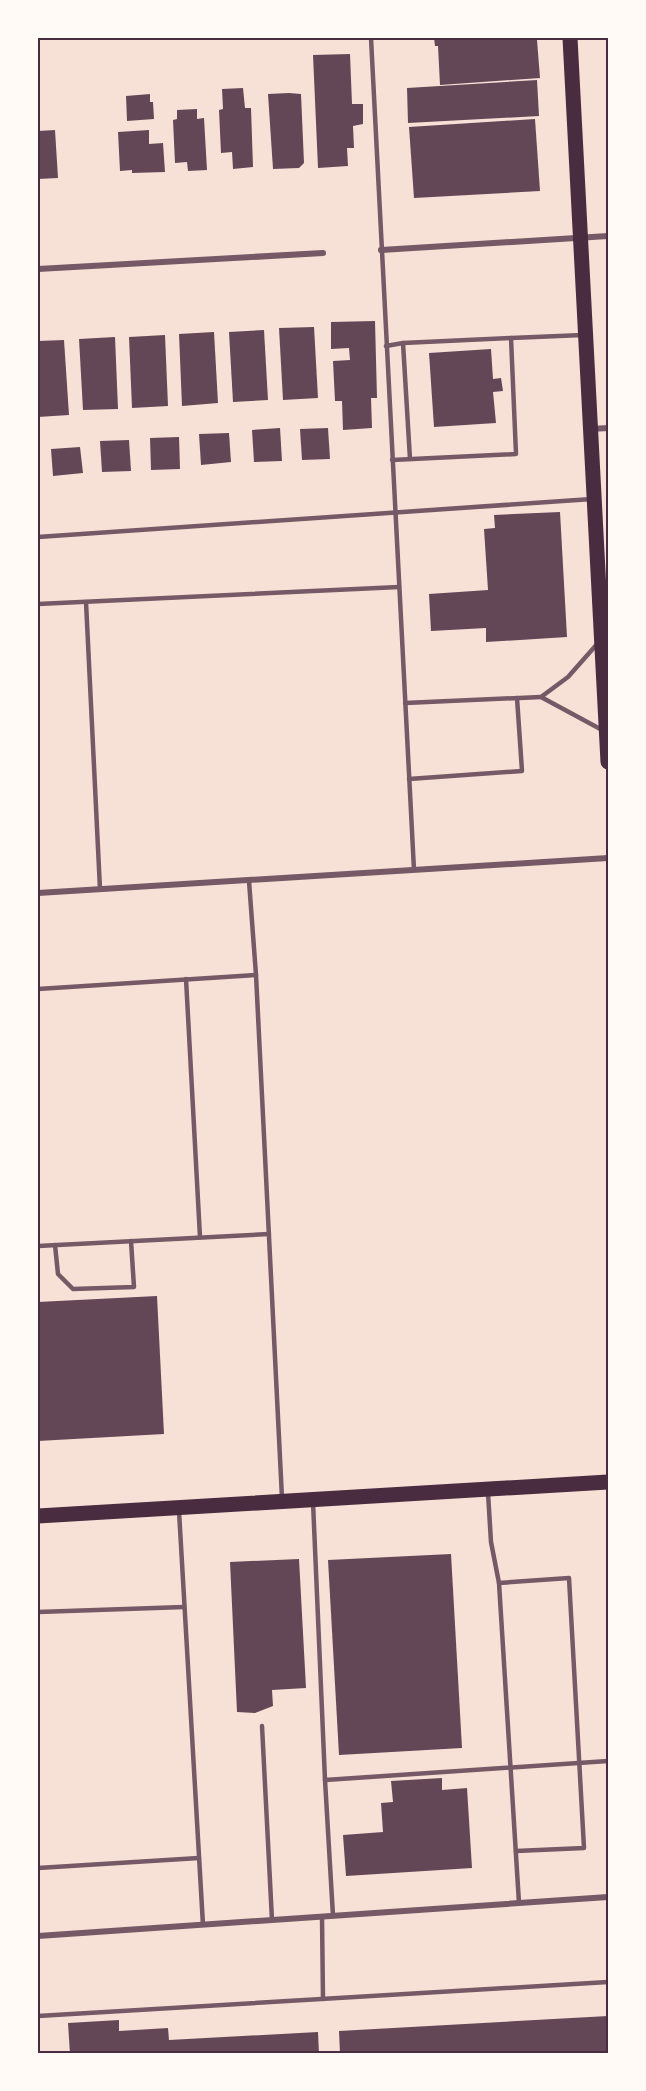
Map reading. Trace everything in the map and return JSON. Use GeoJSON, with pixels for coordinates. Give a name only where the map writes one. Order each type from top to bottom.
{"type":"FeatureCollection","features":[{"type":"Feature","properties":{"kind":"main road"},"geometry":{"type":"LineString","coordinates":[[570,38],[609,762]]}},
{"type":"Feature","properties":{"kind":"main road"},"geometry":{"type":"LineString","coordinates":[[38,1516],[609,1482]]}},
{"type":"Feature","properties":{"kind":"street"},"geometry":{"type":"LineString","coordinates":[[381,250],[609,236]]}},
{"type":"Feature","properties":{"kind":"street"},"geometry":{"type":"LineString","coordinates":[[38,269],[323,253]]}},
{"type":"Feature","properties":{"kind":"street"},"geometry":{"type":"LineString","coordinates":[[590,429],[609,428]]}},
{"type":"Feature","properties":{"kind":"street"},"geometry":{"type":"LineString","coordinates":[[38,893],[609,858]]}},
{"type":"Feature","properties":{"kind":"street"},"geometry":{"type":"LineString","coordinates":[[38,1936],[609,1897]]}},
{"type":"Feature","properties":{"kind":"lane"},"geometry":{"type":"LineString","coordinates":[[370,38],[414,870]]}},
{"type":"Feature","properties":{"kind":"lane"},"geometry":{"type":"LineString","coordinates":[[387,346],[403,343],[585,335]]}},
{"type":"Feature","properties":{"kind":"lane"},"geometry":{"type":"LineString","coordinates":[[392,460],[516,454],[511,338]]}},
{"type":"Feature","properties":{"kind":"lane"},"geometry":{"type":"LineString","coordinates":[[403,343],[410,459]]}},
{"type":"Feature","properties":{"kind":"lane"},"geometry":{"type":"LineString","coordinates":[[38,537],[594,499]]}},
{"type":"Feature","properties":{"kind":"lane"},"geometry":{"type":"LineString","coordinates":[[38,604],[399,587]]}},
{"type":"Feature","properties":{"kind":"lane"},"geometry":{"type":"LineString","coordinates":[[86,602],[100,889]]}},
{"type":"Feature","properties":{"kind":"lane"},"geometry":{"type":"LineString","coordinates":[[541,697],[568,677],[602,639]]}},
{"type":"Feature","properties":{"kind":"lane"},"geometry":{"type":"LineString","coordinates":[[405,703],[541,697],[607,732]]}},
{"type":"Feature","properties":{"kind":"lane"},"geometry":{"type":"LineString","coordinates":[[409,779],[522,771],[517,698]]}},
{"type":"Feature","properties":{"kind":"lane"},"geometry":{"type":"LineString","coordinates":[[249,881],[256,975],[282,1500]]}},
{"type":"Feature","properties":{"kind":"lane"},"geometry":{"type":"LineString","coordinates":[[38,989],[256,975]]}},
{"type":"Feature","properties":{"kind":"lane"},"geometry":{"type":"LineString","coordinates":[[186,979],[200,1237]]}},
{"type":"Feature","properties":{"kind":"lane"},"geometry":{"type":"LineString","coordinates":[[38,1246],[269,1234]]}},
{"type":"Feature","properties":{"kind":"lane"},"geometry":{"type":"LineString","coordinates":[[55,1245],[58,1274],[73,1289],[134,1287],[131,1241]]}},
{"type":"Feature","properties":{"kind":"lane"},"geometry":{"type":"LineString","coordinates":[[488,1489],[491,1542],[500,1583],[519,1903]]}},
{"type":"Feature","properties":{"kind":"lane"},"geometry":{"type":"LineString","coordinates":[[313,1499],[333,1916]]}},
{"type":"Feature","properties":{"kind":"lane"},"geometry":{"type":"LineString","coordinates":[[179,1508],[203,1925]]}},
{"type":"Feature","properties":{"kind":"lane"},"geometry":{"type":"LineString","coordinates":[[500,1583],[569,1578],[584,1848],[516,1851]]}},
{"type":"Feature","properties":{"kind":"lane"},"geometry":{"type":"LineString","coordinates":[[38,1612],[184,1607]]}},
{"type":"Feature","properties":{"kind":"lane"},"geometry":{"type":"LineString","coordinates":[[262,1726],[272,1920]]}},
{"type":"Feature","properties":{"kind":"lane"},"geometry":{"type":"LineString","coordinates":[[325,1780],[609,1761]]}},
{"type":"Feature","properties":{"kind":"lane"},"geometry":{"type":"LineString","coordinates":[[38,1868],[199,1858]]}},
{"type":"Feature","properties":{"kind":"lane"},"geometry":{"type":"LineString","coordinates":[[322,1917],[323,1999]]}},
{"type":"Feature","properties":{"kind":"lane"},"geometry":{"type":"LineString","coordinates":[[38,2016],[609,1982]]}},
{"type":"Feature","properties":{"kind":"building"},"geometry":{"type":"Polygon","coordinates":[[[434,38],[533,38],[537,40],[540,78],[440,85],[438,46],[435,46],[434,38]]]}},
{"type":"Feature","properties":{"kind":"building"},"geometry":{"type":"Polygon","coordinates":[[[350,54],[352,104],[363,104],[363,124],[353,126],[354,148],[347,148],[348,166],[318,168],[313,55],[350,54]]]}},
{"type":"Feature","properties":{"kind":"building"},"geometry":{"type":"Polygon","coordinates":[[[537,80],[539,116],[408,123],[407,88],[537,80]]]}},
{"type":"Feature","properties":{"kind":"building"},"geometry":{"type":"Polygon","coordinates":[[[243,88],[245,108],[251,108],[253,167],[233,169],[232,152],[221,153],[219,110],[223,109],[222,89],[243,88]]]}},
{"type":"Feature","properties":{"kind":"building"},"geometry":{"type":"Polygon","coordinates":[[[150,94],[154,119],[127,121],[126,96],[150,94]]]}},
{"type":"Feature","properties":{"kind":"building"},"geometry":{"type":"Polygon","coordinates":[[[268,94],[301,94],[304,163],[299,168],[273,169],[268,94]]]}},
{"type":"Feature","properties":{"kind":"building"},"geometry":{"type":"Polygon","coordinates":[[[197,109],[197,119],[204,118],[207,170],[188,171],[187,162],[175,163],[173,120],[177,119],[177,110],[197,109]]]}},
{"type":"Feature","properties":{"kind":"building"},"geometry":{"type":"Polygon","coordinates":[[[535,119],[540,191],[414,198],[409,127],[535,119]]]}},
{"type":"Feature","properties":{"kind":"building"},"geometry":{"type":"Polygon","coordinates":[[[55,130],[58,178],[38,179],[38,131],[55,130]]]}},
{"type":"Feature","properties":{"kind":"building"},"geometry":{"type":"Polygon","coordinates":[[[149,130],[149,144],[163,143],[165,172],[120,171],[118,132],[149,130]]]}},
{"type":"Feature","properties":{"kind":"building"},"geometry":{"type":"Polygon","coordinates":[[[375,321],[377,398],[371,398],[372,428],[343,430],[342,401],[335,401],[333,361],[350,360],[349,348],[331,349],[331,322],[375,321]]]}},
{"type":"Feature","properties":{"kind":"building"},"geometry":{"type":"Polygon","coordinates":[[[314,327],[318,398],[283,400],[279,328],[314,327]]]}},
{"type":"Feature","properties":{"kind":"building"},"geometry":{"type":"Polygon","coordinates":[[[264,330],[268,400],[233,402],[229,332],[264,330]]]}},
{"type":"Feature","properties":{"kind":"building"},"geometry":{"type":"Polygon","coordinates":[[[214,332],[218,403],[182,406],[179,334],[214,332]]]}},
{"type":"Feature","properties":{"kind":"building"},"geometry":{"type":"Polygon","coordinates":[[[165,335],[168,406],[132,408],[129,337],[165,335]]]}},
{"type":"Feature","properties":{"kind":"building"},"geometry":{"type":"Polygon","coordinates":[[[115,337],[118,409],[83,410],[79,339],[115,337]]]}},
{"type":"Feature","properties":{"kind":"building"},"geometry":{"type":"Polygon","coordinates":[[[64,340],[69,415],[38,417],[38,341],[64,340]]]}},
{"type":"Feature","properties":{"kind":"building"},"geometry":{"type":"Polygon","coordinates":[[[491,349],[493,379],[501,378],[503,391],[493,392],[496,423],[434,427],[429,353],[491,349]]]}},
{"type":"Feature","properties":{"kind":"building"},"geometry":{"type":"Polygon","coordinates":[[[280,428],[282,461],[254,462],[252,430],[280,428]]]}},
{"type":"Feature","properties":{"kind":"building"},"geometry":{"type":"Polygon","coordinates":[[[328,428],[330,459],[302,460],[300,429],[328,428]]]}},
{"type":"Feature","properties":{"kind":"building"},"geometry":{"type":"Polygon","coordinates":[[[229,433],[231,462],[201,465],[199,434],[229,433]]]}},
{"type":"Feature","properties":{"kind":"building"},"geometry":{"type":"Polygon","coordinates":[[[179,437],[180,469],[151,470],[150,438],[179,437]]]}},
{"type":"Feature","properties":{"kind":"building"},"geometry":{"type":"Polygon","coordinates":[[[129,440],[131,471],[102,472],[100,441],[129,440]]]}},
{"type":"Feature","properties":{"kind":"building"},"geometry":{"type":"Polygon","coordinates":[[[80,447],[83,473],[53,476],[51,449],[80,447]]]}},
{"type":"Feature","properties":{"kind":"building"},"geometry":{"type":"Polygon","coordinates":[[[560,512],[567,637],[486,642],[486,628],[431,631],[429,594],[488,590],[484,529],[495,528],[494,515],[560,512]]]}},
{"type":"Feature","properties":{"kind":"building"},"geometry":{"type":"Polygon","coordinates":[[[157,1296],[164,1434],[38,1441],[38,1302],[157,1296]]]}},
{"type":"Feature","properties":{"kind":"building"},"geometry":{"type":"Polygon","coordinates":[[[451,1554],[462,1748],[339,1755],[328,1560],[451,1554]]]}},
{"type":"Feature","properties":{"kind":"building"},"geometry":{"type":"Polygon","coordinates":[[[299,1559],[306,1688],[272,1690],[273,1706],[255,1713],[237,1712],[230,1562],[299,1559]]]}},
{"type":"Feature","properties":{"kind":"building"},"geometry":{"type":"Polygon","coordinates":[[[442,1778],[442,1790],[467,1788],[472,1868],[346,1876],[343,1835],[383,1832],[381,1803],[393,1802],[391,1781],[442,1778]]]}},
{"type":"Feature","properties":{"kind":"building"},"geometry":{"type":"Polygon","coordinates":[[[608,2016],[608,2054],[340,2054],[339,2031],[608,2016]]]}},
{"type":"Feature","properties":{"kind":"building"},"geometry":{"type":"Polygon","coordinates":[[[119,2020],[119,2031],[168,2028],[169,2040],[318,2032],[319,2054],[70,2054],[68,2023],[119,2020]]]}}]}
